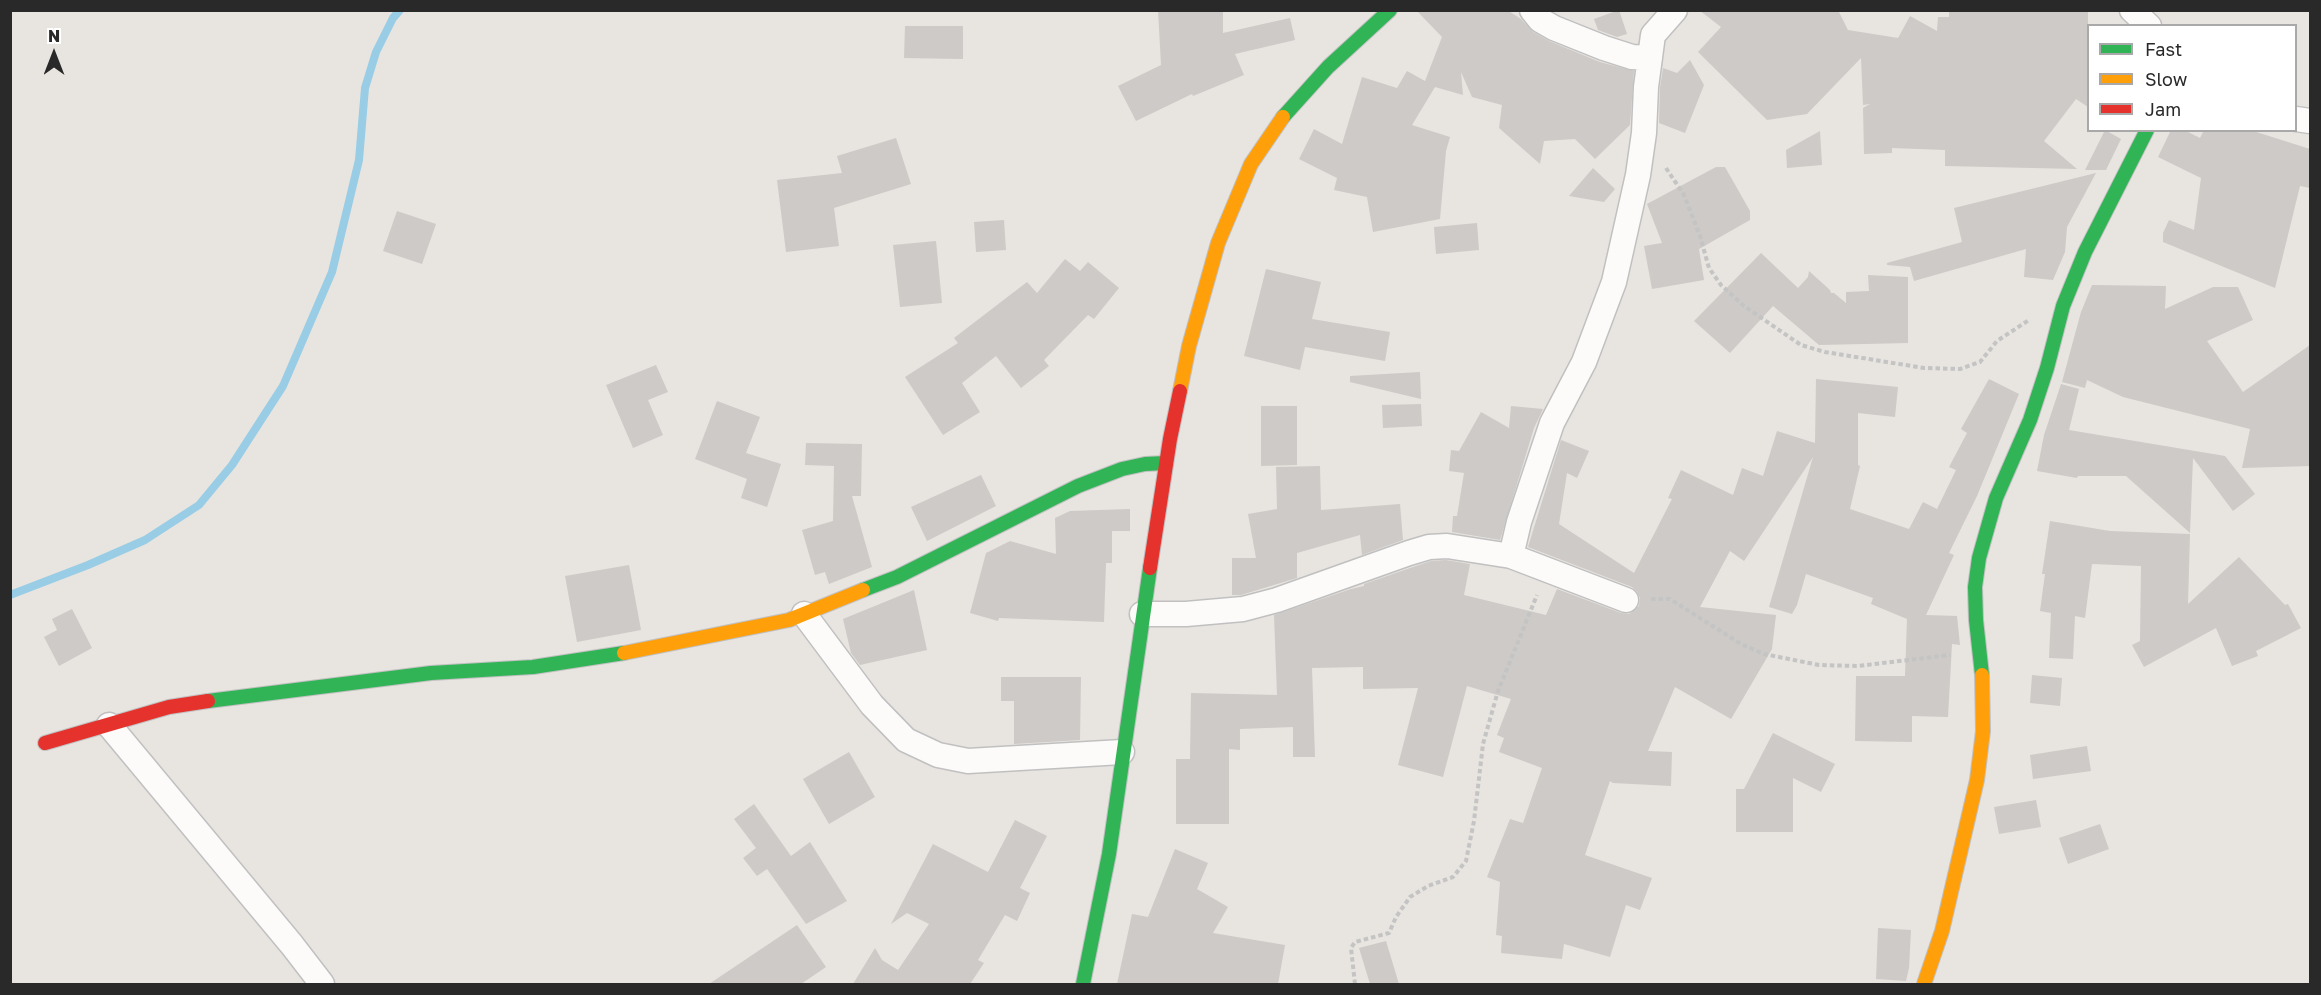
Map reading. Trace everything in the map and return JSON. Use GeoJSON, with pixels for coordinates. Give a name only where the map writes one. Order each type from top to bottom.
{"type":"FeatureCollection","features":[{"type":"Feature","properties":{"kind":"street"},"geometry":{"type":"LineString","coordinates":[[1083,984],[1109,854],[1142,614],[1166,463],[1189,346],[1218,243],[1251,164],[1278,123],[1328,67],[1390,10]]}},
{"type":"Feature","properties":{"kind":"street"},"geometry":{"type":"LineString","coordinates":[[1532,10],[1540,20],[1554,28],[1632,57],[1650,58]]}},
{"type":"Feature","properties":{"kind":"street"},"geometry":{"type":"LineString","coordinates":[[1511,556],[1519,522],[1552,423],[1584,362],[1614,282],[1644,138],[1653,35],[1675,10]]}},
{"type":"Feature","properties":{"kind":"street"},"geometry":{"type":"LineString","coordinates":[[2132,10],[2147,24]]}},
{"type":"Feature","properties":{"kind":"street"},"geometry":{"type":"LineString","coordinates":[[1924,984],[1942,931],[1977,780],[1983,731],[1983,680],[1976,587],[1979,558],[1996,498],[2030,420],[2047,368],[2063,306],[2085,252],[2146,132]]}},
{"type":"Feature","properties":{"kind":"street"},"geometry":{"type":"LineString","coordinates":[[45,743],[169,707],[246,695],[431,673],[534,667],[578,661],[789,620],[897,577],[1078,486],[1122,470],[1145,464],[1166,463]]}},
{"type":"Feature","properties":{"kind":"street"},"geometry":{"type":"LineString","coordinates":[[1142,614],[1186,614],[1243,609],[1277,600],[1380,562],[1429,547],[1447,546],[1511,556],[1626,600]]}},
{"type":"Feature","properties":{"kind":"street"},"geometry":{"type":"LineString","coordinates":[[804,614],[872,705],[906,740],[938,755],[968,761],[1122,752]]}},
{"type":"Feature","properties":{"kind":"street"},"geometry":{"type":"LineString","coordinates":[[109,725],[322,984]]}},
{"type":"Feature","properties":{"kind":"path"},"geometry":{"type":"LineString","coordinates":[[1644,138],[1684,195],[1700,236],[1709,268],[1721,285],[1744,306],[1801,345],[1825,352],[1924,368],[1960,369],[1980,362],[1997,341],[2021,324],[2063,306]]}},
{"type":"Feature","properties":{"kind":"path"},"geometry":{"type":"LineString","coordinates":[[1356,984],[1351,948],[1355,942],[1389,933],[1396,917],[1410,897],[1428,885],[1453,876],[1466,861],[1474,821],[1483,744],[1498,691],[1548,569]]}},
{"type":"Feature","properties":{"kind":"path"},"geometry":{"type":"LineString","coordinates":[[1626,600],[1670,599],[1741,644],[1764,654],[1819,665],[1858,666],[1980,652]]}},
{"type":"Feature","properties":{"kind":"building"},"geometry":{"type":"Polygon","coordinates":[[[1158,10],[1223,10],[1223,33],[1290,18],[1295,40],[1235,54],[1244,75],[1193,96],[1192,94],[1136,121],[1118,86],[1161,65],[1158,10]]]}},
{"type":"Feature","properties":{"kind":"building"},"geometry":{"type":"Polygon","coordinates":[[[1416,10],[1507,10],[1521,19],[1533,32],[1549,41],[1600,62],[1634,71],[1630,125],[1595,159],[1575,139],[1544,141],[1540,164],[1499,128],[1502,105],[1472,97],[1461,72],[1463,95],[1435,87],[1412,125],[1450,137],[1446,151],[1440,219],[1373,232],[1367,197],[1334,190],[1337,178],[1299,159],[1314,129],[1342,144],[1362,77],[1397,88],[1407,71],[1425,81],[1442,37],[1416,10]]]}},
{"type":"Feature","properties":{"kind":"building"},"geometry":{"type":"Polygon","coordinates":[[[1619,10],[1627,34],[1617,37],[1598,30],[1594,19],[1619,10]]]}},
{"type":"Feature","properties":{"kind":"building"},"geometry":{"type":"Polygon","coordinates":[[[1699,10],[1838,10],[1848,30],[1898,38],[1910,16],[1937,31],[1938,17],[1949,17],[1949,10],[2088,10],[2087,106],[2076,99],[2044,141],[2077,169],[1945,166],[1945,150],[1892,148],[1892,153],[1864,154],[1863,108],[1870,104],[1863,105],[1861,58],[1807,114],[1767,120],[1698,52],[1721,27],[1699,10]]]}},
{"type":"Feature","properties":{"kind":"building"},"geometry":{"type":"Polygon","coordinates":[[[905,26],[963,26],[963,59],[904,58],[905,26]]]}},
{"type":"Feature","properties":{"kind":"building"},"geometry":{"type":"Polygon","coordinates":[[[1690,60],[1704,85],[1685,133],[1659,123],[1660,88],[1663,68],[1677,73],[1690,60]]]}},
{"type":"Feature","properties":{"kind":"building"},"geometry":{"type":"Polygon","coordinates":[[[1820,131],[1822,165],[1787,168],[1786,150],[1820,131]]]}},
{"type":"Feature","properties":{"kind":"building"},"geometry":{"type":"Polygon","coordinates":[[[2104,132],[2121,139],[2106,170],[2085,170],[2104,132]]]}},
{"type":"Feature","properties":{"kind":"building"},"geometry":{"type":"Polygon","coordinates":[[[2170,132],[2188,132],[2200,138],[2203,132],[2256,132],[2310,149],[2310,188],[2300,186],[2275,288],[2163,242],[2163,233],[2169,220],[2194,230],[2201,178],[2158,157],[2170,132]]]}},
{"type":"Feature","properties":{"kind":"building"},"geometry":{"type":"Polygon","coordinates":[[[896,138],[911,184],[834,208],[839,246],[786,252],[777,180],[842,173],[837,156],[896,138]]]}},
{"type":"Feature","properties":{"kind":"building"},"geometry":{"type":"Polygon","coordinates":[[[1716,167],[1725,167],[1750,211],[1750,220],[1699,249],[1704,280],[1652,289],[1644,246],[1662,243],[1647,204],[1716,167]]]}},
{"type":"Feature","properties":{"kind":"building"},"geometry":{"type":"Polygon","coordinates":[[[1593,168],[1615,189],[1604,202],[1569,196],[1593,168]]]}},
{"type":"Feature","properties":{"kind":"building"},"geometry":{"type":"Polygon","coordinates":[[[2096,173],[2067,227],[2065,252],[2053,280],[2024,277],[2026,249],[1914,281],[1910,267],[1887,265],[1887,263],[1962,242],[1954,208],[2096,173]]]}},
{"type":"Feature","properties":{"kind":"building"},"geometry":{"type":"Polygon","coordinates":[[[397,211],[436,224],[422,264],[383,251],[397,211]]]}},
{"type":"Feature","properties":{"kind":"building"},"geometry":{"type":"Polygon","coordinates":[[[1004,220],[1006,250],[976,252],[974,222],[1004,220]]]}},
{"type":"Feature","properties":{"kind":"building"},"geometry":{"type":"Polygon","coordinates":[[[1477,223],[1479,250],[1436,254],[1434,227],[1477,223]]]}},
{"type":"Feature","properties":{"kind":"building"},"geometry":{"type":"Polygon","coordinates":[[[936,241],[942,303],[900,307],[893,245],[936,241]]]}},
{"type":"Feature","properties":{"kind":"building"},"geometry":{"type":"Polygon","coordinates":[[[1761,253],[1798,288],[1808,277],[1809,271],[1831,293],[1846,303],[1846,292],[1869,291],[1868,275],[1908,277],[1908,343],[1819,345],[1773,306],[1730,353],[1694,321],[1761,253]]]}},
{"type":"Feature","properties":{"kind":"building"},"geometry":{"type":"Polygon","coordinates":[[[1065,259],[1080,271],[1088,262],[1119,288],[1094,319],[1088,315],[1044,360],[1049,366],[1021,388],[996,356],[962,383],[980,412],[943,435],[905,377],[958,343],[954,338],[1027,282],[1037,293],[1065,259]]]}},
{"type":"Feature","properties":{"kind":"building"},"geometry":{"type":"Polygon","coordinates":[[[1266,269],[1321,282],[1312,319],[1390,332],[1385,361],[1305,347],[1300,370],[1244,356],[1266,269]]]}},
{"type":"Feature","properties":{"kind":"building"},"geometry":{"type":"Polygon","coordinates":[[[2092,285],[2166,286],[2165,309],[2213,287],[2238,287],[2253,320],[2207,341],[2243,392],[2310,345],[2310,466],[2242,468],[2250,429],[2123,397],[2087,380],[2085,388],[2062,382],[2081,312],[2092,285]]]}},
{"type":"Feature","properties":{"kind":"building"},"geometry":{"type":"Polygon","coordinates":[[[656,365],[668,392],[648,400],[663,435],[633,448],[606,385],[656,365]]]}},
{"type":"Feature","properties":{"kind":"building"},"geometry":{"type":"Polygon","coordinates":[[[1420,372],[1421,399],[1350,382],[1350,376],[1420,372]]]}},
{"type":"Feature","properties":{"kind":"building"},"geometry":{"type":"Polygon","coordinates":[[[1816,379],[1898,387],[1895,417],[1858,413],[1858,465],[1860,466],[1850,509],[1909,529],[1923,502],[1937,509],[1956,470],[1949,467],[1967,433],[1961,429],[1989,379],[2019,394],[1977,496],[1949,553],[1954,555],[1926,615],[1957,616],[1960,645],[1952,644],[1948,717],[1912,716],[1912,742],[1855,741],[1856,676],[1905,676],[1907,619],[1871,604],[1873,598],[1806,574],[1792,614],[1769,607],[1813,457],[1744,561],[1730,551],[1700,607],[1776,615],[1772,649],[1731,719],[1675,687],[1648,751],[1672,752],[1671,786],[1610,781],[1585,855],[1652,878],[1640,910],[1626,905],[1610,957],[1564,944],[1562,959],[1501,953],[1502,936],[1496,935],[1500,882],[1487,877],[1510,819],[1523,823],[1542,768],[1499,752],[1504,738],[1497,735],[1511,699],[1467,686],[1443,777],[1398,765],[1418,688],[1363,689],[1363,667],[1312,668],[1315,757],[1293,757],[1293,727],[1240,729],[1240,750],[1229,749],[1229,824],[1176,824],[1176,759],[1190,759],[1191,693],[1277,695],[1274,615],[1364,586],[1364,584],[1431,561],[1446,560],[1470,564],[1464,595],[1546,615],[1557,589],[1629,614],[1639,606],[1640,598],[1632,587],[1528,547],[1561,440],[1589,451],[1577,478],[1567,473],[1559,524],[1634,573],[1672,499],[1668,498],[1681,470],[1733,495],[1742,468],[1763,476],[1777,431],[1815,443],[1816,379]]]}},
{"type":"Feature","properties":{"kind":"building"},"geometry":{"type":"Polygon","coordinates":[[[2061,384],[2079,389],[2069,430],[2225,456],[2255,494],[2233,511],[2193,458],[2190,533],[2126,476],[2078,476],[2077,478],[2037,471],[2044,435],[2061,384]]]}},
{"type":"Feature","properties":{"kind":"building"},"geometry":{"type":"Polygon","coordinates":[[[717,401],[760,417],[746,453],[781,464],[767,507],[741,498],[747,479],[695,459],[717,401]]]}},
{"type":"Feature","properties":{"kind":"building"},"geometry":{"type":"Polygon","coordinates":[[[1421,404],[1422,426],[1383,428],[1382,405],[1421,404]]]}},
{"type":"Feature","properties":{"kind":"building"},"geometry":{"type":"Polygon","coordinates":[[[1261,406],[1297,406],[1297,465],[1261,466],[1261,406]]]}},
{"type":"Feature","properties":{"kind":"building"},"geometry":{"type":"Polygon","coordinates":[[[1511,406],[1543,409],[1534,428],[1500,540],[1452,532],[1453,516],[1457,516],[1464,473],[1449,471],[1451,450],[1459,451],[1481,412],[1509,428],[1511,406]]]}},
{"type":"Feature","properties":{"kind":"building"},"geometry":{"type":"Polygon","coordinates":[[[806,443],[862,444],[861,496],[852,496],[872,567],[829,584],[825,572],[815,575],[802,530],[833,521],[834,466],[805,465],[806,443]]]}},
{"type":"Feature","properties":{"kind":"building"},"geometry":{"type":"Polygon","coordinates":[[[1320,466],[1321,510],[1400,504],[1403,540],[1362,555],[1360,535],[1297,553],[1297,578],[1241,595],[1232,595],[1232,558],[1256,558],[1248,514],[1277,509],[1276,467],[1320,466]]]}},
{"type":"Feature","properties":{"kind":"building"},"geometry":{"type":"Polygon","coordinates":[[[981,475],[996,506],[927,541],[911,507],[981,475]]]}},
{"type":"Feature","properties":{"kind":"building"},"geometry":{"type":"Polygon","coordinates":[[[1130,509],[1130,531],[1112,531],[1112,563],[1106,563],[1104,622],[999,618],[998,621],[970,613],[986,553],[1010,541],[1056,554],[1055,518],[1070,511],[1130,509]]]}},
{"type":"Feature","properties":{"kind":"building"},"geometry":{"type":"Polygon","coordinates":[[[2050,521],[2110,531],[2190,534],[2188,604],[2239,557],[2285,605],[2288,604],[2301,628],[2256,651],[2258,656],[2232,666],[2216,628],[2144,667],[2132,645],[2140,641],[2141,566],[2092,564],[2085,618],[2075,616],[2073,659],[2049,658],[2051,613],[2040,611],[2045,574],[2042,574],[2050,521]]]}},
{"type":"Feature","properties":{"kind":"building"},"geometry":{"type":"Polygon","coordinates":[[[629,565],[641,630],[577,642],[565,576],[629,565]]]}},
{"type":"Feature","properties":{"kind":"building"},"geometry":{"type":"Polygon","coordinates":[[[914,590],[927,650],[860,665],[851,653],[843,619],[914,590]]]}},
{"type":"Feature","properties":{"kind":"building"},"geometry":{"type":"Polygon","coordinates":[[[72,609],[92,648],[59,666],[44,637],[57,630],[52,619],[72,609]]]}},
{"type":"Feature","properties":{"kind":"building"},"geometry":{"type":"Polygon","coordinates":[[[2032,675],[2062,678],[2060,706],[2030,703],[2032,675]]]}},
{"type":"Feature","properties":{"kind":"building"},"geometry":{"type":"Polygon","coordinates":[[[1001,677],[1081,677],[1080,740],[1014,744],[1014,701],[1001,701],[1001,677]]]}},
{"type":"Feature","properties":{"kind":"building"},"geometry":{"type":"Polygon","coordinates":[[[1773,733],[1835,764],[1821,792],[1793,778],[1793,832],[1736,832],[1736,789],[1744,789],[1773,733]]]}},
{"type":"Feature","properties":{"kind":"building"},"geometry":{"type":"Polygon","coordinates":[[[2087,746],[2091,771],[2033,779],[2030,755],[2087,746]]]}},
{"type":"Feature","properties":{"kind":"building"},"geometry":{"type":"Polygon","coordinates":[[[849,752],[875,797],[829,824],[803,779],[849,752]]]}},
{"type":"Feature","properties":{"kind":"building"},"geometry":{"type":"Polygon","coordinates":[[[2036,800],[2041,827],[1999,834],[1994,807],[2036,800]]]}},
{"type":"Feature","properties":{"kind":"building"},"geometry":{"type":"Polygon","coordinates":[[[754,804],[791,856],[810,842],[847,901],[806,924],[767,869],[757,876],[743,858],[756,848],[734,819],[754,804]]]}},
{"type":"Feature","properties":{"kind":"building"},"geometry":{"type":"Polygon","coordinates":[[[1015,820],[1047,836],[1020,888],[1030,893],[1017,921],[1005,915],[978,960],[984,963],[970,984],[853,984],[875,948],[882,960],[898,970],[929,924],[907,913],[891,924],[933,844],[988,872],[1015,820]]]}},
{"type":"Feature","properties":{"kind":"building"},"geometry":{"type":"Polygon","coordinates":[[[2100,824],[2109,849],[2068,864],[2059,838],[2100,824]]]}},
{"type":"Feature","properties":{"kind":"building"},"geometry":{"type":"Polygon","coordinates":[[[1175,849],[1208,863],[1197,889],[1228,907],[1213,933],[1285,945],[1278,984],[1117,984],[1132,914],[1148,917],[1175,849]]]}},
{"type":"Feature","properties":{"kind":"building"},"geometry":{"type":"Polygon","coordinates":[[[797,925],[826,967],[801,984],[709,984],[797,925]]]}},
{"type":"Feature","properties":{"kind":"building"},"geometry":{"type":"Polygon","coordinates":[[[1878,928],[1911,930],[1906,981],[1876,979],[1878,928]]]}},
{"type":"Feature","properties":{"kind":"building"},"geometry":{"type":"Polygon","coordinates":[[[1386,941],[1399,984],[1370,984],[1359,948],[1386,941]]]}},
{"type":"Feature","properties":{"kind":"waterway"},"geometry":{"type":"LineString","coordinates":[[10,595],[145,540],[199,505],[232,465],[283,386],[332,272],[359,160],[365,88],[376,52],[393,18],[400,10]]}},
{"type":"Feature","properties":{"kind":"traffic: fast"},"geometry":{"type":"LineString","coordinates":[[1283,117],[1328,67],[1390,10]]}},
{"type":"Feature","properties":{"kind":"traffic: fast"},"geometry":{"type":"LineString","coordinates":[[1982,675],[1975,587],[1979,558],[1996,498],[2030,420],[2047,368],[2063,306],[2085,252],[2146,132]]}},
{"type":"Feature","properties":{"kind":"traffic: fast"},"geometry":{"type":"LineString","coordinates":[[863,590],[897,577],[1078,486],[1122,469],[1145,464],[1166,463]]}},
{"type":"Feature","properties":{"kind":"traffic: fast"},"geometry":{"type":"LineString","coordinates":[[1083,984],[1109,854],[1150,568]]}},
{"type":"Feature","properties":{"kind":"traffic: fast"},"geometry":{"type":"LineString","coordinates":[[208,701],[431,673],[533,667],[624,653]]}},
{"type":"Feature","properties":{"kind":"traffic: slow"},"geometry":{"type":"LineString","coordinates":[[1180,391],[1189,346],[1218,243],[1251,164],[1283,117]]}},
{"type":"Feature","properties":{"kind":"traffic: slow"},"geometry":{"type":"LineString","coordinates":[[624,653],[789,620],[863,590]]}},
{"type":"Feature","properties":{"kind":"traffic: slow"},"geometry":{"type":"LineString","coordinates":[[1924,984],[1942,931],[1977,780],[1983,731],[1982,675]]}},
{"type":"Feature","properties":{"kind":"traffic: jam"},"geometry":{"type":"LineString","coordinates":[[1150,568],[1170,439],[1180,391]]}},
{"type":"Feature","properties":{"kind":"traffic: jam"},"geometry":{"type":"LineString","coordinates":[[45,743],[169,707],[208,701]]}}]}
